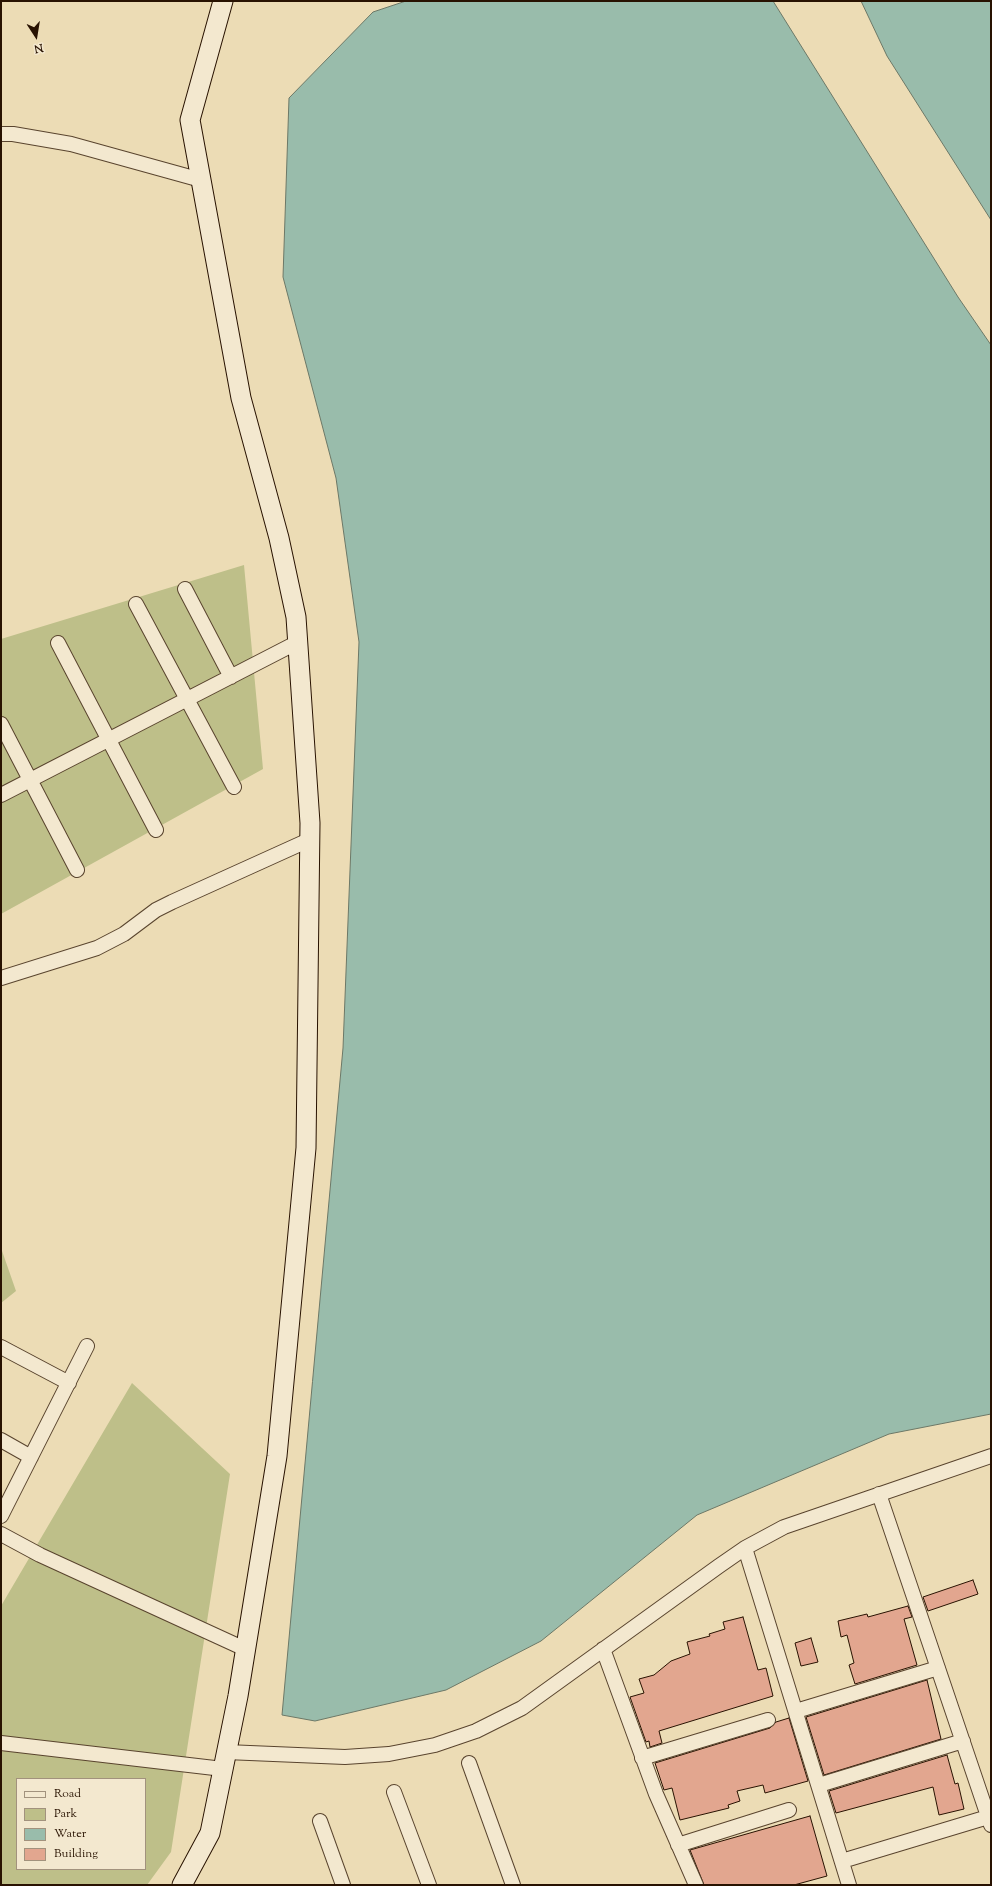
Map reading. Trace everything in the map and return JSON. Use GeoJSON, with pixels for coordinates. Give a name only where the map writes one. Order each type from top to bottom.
{"type":"FeatureCollection","features":[{"type":"Feature","properties":{"kind":"street"},"geometry":{"type":"LineString","coordinates":[[182,1885],[210,1832],[225,1760],[245,1649],[277,1456],[306,1148],[310,823],[296,617],[279,538],[241,398],[190,120],[223,1]]}},
{"type":"Feature","properties":{"kind":"street"},"geometry":{"type":"LineString","coordinates":[[1,134],[13,134],[71,144],[201,180]]}},
{"type":"Feature","properties":{"kind":"street"},"geometry":{"type":"LineString","coordinates":[[185,589],[231,676]]}},
{"type":"Feature","properties":{"kind":"street"},"geometry":{"type":"LineString","coordinates":[[136,604],[234,787]]}},
{"type":"Feature","properties":{"kind":"street"},"geometry":{"type":"LineString","coordinates":[[1,795],[298,642]]}},
{"type":"Feature","properties":{"kind":"street"},"geometry":{"type":"LineString","coordinates":[[58,643],[156,830]]}},
{"type":"Feature","properties":{"kind":"street"},"geometry":{"type":"LineString","coordinates":[[1,724],[77,870]]}},
{"type":"Feature","properties":{"kind":"street"},"geometry":{"type":"LineString","coordinates":[[1,978],[97,948],[124,934],[156,910],[309,840]]}},
{"type":"Feature","properties":{"kind":"street"},"geometry":{"type":"LineString","coordinates":[[1,1516],[87,1346]]}},
{"type":"Feature","properties":{"kind":"street"},"geometry":{"type":"LineString","coordinates":[[1,1347],[69,1382]]}},
{"type":"Feature","properties":{"kind":"street"},"geometry":{"type":"LineString","coordinates":[[1,1440],[31,1457]]}},
{"type":"Feature","properties":{"kind":"street"},"geometry":{"type":"LineString","coordinates":[[1,1743],[225,1760],[345,1757],[389,1754],[436,1745],[476,1732],[522,1708],[745,1548],[784,1527],[991,1456]]}},
{"type":"Feature","properties":{"kind":"street"},"geometry":{"type":"LineString","coordinates":[[842,1862],[990,1821],[880,1494]]}},
{"type":"Feature","properties":{"kind":"street"},"geometry":{"type":"LineString","coordinates":[[1,1534],[40,1555],[245,1649]]}},
{"type":"Feature","properties":{"kind":"street"},"geometry":{"type":"LineString","coordinates":[[745,1548],[849,1885]]}},
{"type":"Feature","properties":{"kind":"street"},"geometry":{"type":"LineString","coordinates":[[603,1649],[642,1758],[696,1885]]}},
{"type":"Feature","properties":{"kind":"street"},"geometry":{"type":"LineString","coordinates":[[796,1711],[938,1668]]}},
{"type":"Feature","properties":{"kind":"street"},"geometry":{"type":"LineString","coordinates":[[642,1758],[768,1720]]}},
{"type":"Feature","properties":{"kind":"street"},"geometry":{"type":"LineString","coordinates":[[818,1785],[963,1741]]}},
{"type":"Feature","properties":{"kind":"street"},"geometry":{"type":"LineString","coordinates":[[469,1763],[513,1885]]}},
{"type":"Feature","properties":{"kind":"street"},"geometry":{"type":"LineString","coordinates":[[394,1792],[428,1885]]}},
{"type":"Feature","properties":{"kind":"street"},"geometry":{"type":"LineString","coordinates":[[678,1845],[789,1810]]}},
{"type":"Feature","properties":{"kind":"street"},"geometry":{"type":"LineString","coordinates":[[320,1821],[343,1885]]}},
{"type":"Feature","properties":{"kind":"green space"},"geometry":{"type":"Polygon","coordinates":[[[244,565],[263,769],[1,914],[1,639],[244,565]]]}},
{"type":"Feature","properties":{"kind":"green space"},"geometry":{"type":"Polygon","coordinates":[[[1,1248],[16,1291],[1,1303],[1,1248]]]}},
{"type":"Feature","properties":{"kind":"green space"},"geometry":{"type":"Polygon","coordinates":[[[132,1383],[230,1474],[171,1852],[147,1885],[1,1885],[1,1606],[132,1383]]]}},
{"type":"Feature","properties":{"kind":"water"},"geometry":{"type":"Polygon","coordinates":[[[406,1],[773,1],[958,297],[991,345],[991,1414],[889,1434],[697,1515],[541,1641],[446,1690],[315,1721],[282,1715],[343,1048],[359,642],[336,478],[283,277],[289,98],[373,12],[406,1]]]}},
{"type":"Feature","properties":{"kind":"water"},"geometry":{"type":"Polygon","coordinates":[[[861,1],[991,1],[991,220],[887,56],[861,1]]]}},
{"type":"Feature","properties":{"kind":"building"},"geometry":{"type":"Polygon","coordinates":[[[973,1580],[978,1594],[928,1611],[923,1597],[973,1580]]]}},
{"type":"Feature","properties":{"kind":"building"},"geometry":{"type":"Polygon","coordinates":[[[908,1606],[912,1617],[904,1619],[917,1665],[855,1684],[849,1665],[854,1663],[847,1635],[841,1637],[838,1621],[867,1614],[868,1617],[908,1606]]]}},
{"type":"Feature","properties":{"kind":"building"},"geometry":{"type":"Polygon","coordinates":[[[743,1617],[758,1670],[766,1668],[773,1696],[659,1731],[662,1743],[650,1747],[649,1741],[646,1742],[630,1697],[644,1693],[639,1679],[654,1675],[671,1661],[690,1654],[687,1642],[710,1636],[709,1634],[725,1629],[723,1622],[743,1617]]]}},
{"type":"Feature","properties":{"kind":"building"},"geometry":{"type":"Polygon","coordinates":[[[811,1638],[818,1662],[801,1666],[795,1643],[811,1638]]]}},
{"type":"Feature","properties":{"kind":"building"},"geometry":{"type":"Polygon","coordinates":[[[927,1680],[941,1739],[824,1775],[806,1717],[927,1680]]]}},
{"type":"Feature","properties":{"kind":"building"},"geometry":{"type":"Polygon","coordinates":[[[789,1718],[808,1781],[765,1793],[763,1785],[737,1791],[740,1801],[728,1805],[729,1808],[680,1820],[672,1788],[664,1790],[655,1763],[770,1728],[776,1722],[789,1718]]]}},
{"type":"Feature","properties":{"kind":"building"},"geometry":{"type":"Polygon","coordinates":[[[947,1755],[955,1784],[958,1783],[964,1809],[939,1815],[933,1787],[836,1813],[829,1791],[947,1755]]]}},
{"type":"Feature","properties":{"kind":"building"},"geometry":{"type":"Polygon","coordinates":[[[810,1816],[827,1876],[794,1885],[704,1885],[690,1850],[810,1816]]]}}]}
